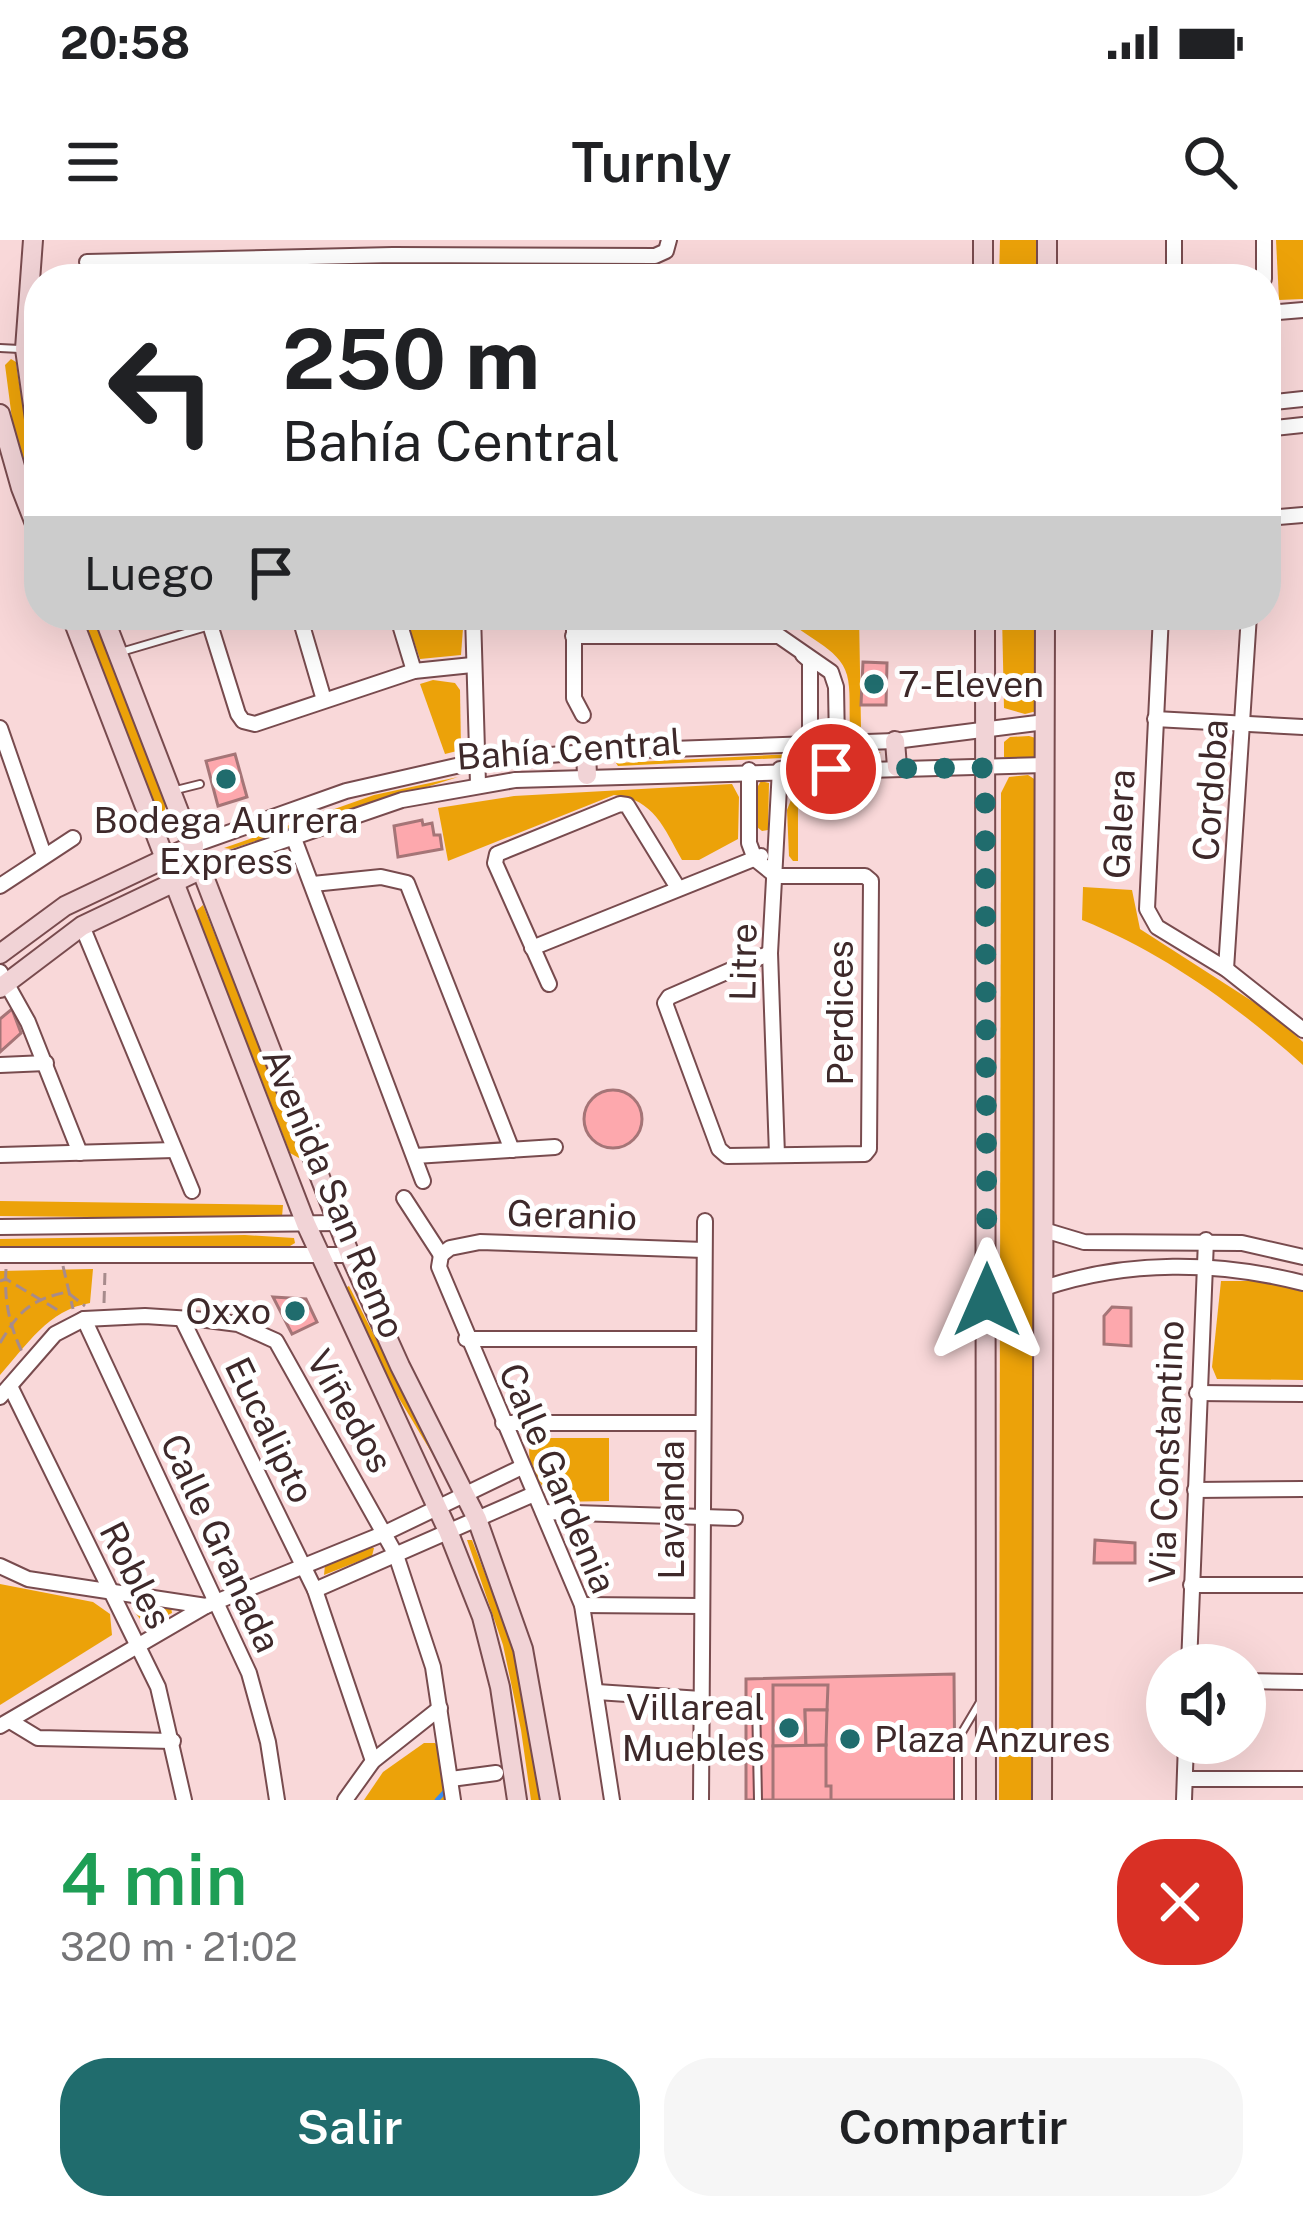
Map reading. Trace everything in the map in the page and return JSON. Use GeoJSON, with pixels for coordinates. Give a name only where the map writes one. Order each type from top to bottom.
{"type":"FeatureCollection","features":[{"type":"Feature","properties":{"kind":"street"},"geometry":{"type":"LineString","coordinates":[[87,262],[395,248],[655,256],[668,246]]}},
{"type":"Feature","properties":{"kind":"street"},"geometry":{"type":"LineString","coordinates":[[0,414],[24,495]]}},
{"type":"Feature","properties":{"kind":"street","name":"Avenida San Remo"},"geometry":{"type":"LineString","coordinates":[[76,630],[306,1224],[448,1531],[488,1641],[518,1800]]}},
{"type":"Feature","properties":{"kind":"street","name":"Avenida San Remo"},"geometry":{"type":"LineString","coordinates":[[109,630],[350,1255],[477,1519],[523,1648],[550,1800]]}},
{"type":"Feature","properties":{"kind":"street"},"geometry":{"type":"LineString","coordinates":[[211,630],[243,721],[268,721],[414,671],[472,665]]}},
{"type":"Feature","properties":{"kind":"street"},"geometry":{"type":"LineString","coordinates":[[303,630],[324,700]]}},
{"type":"Feature","properties":{"kind":"street"},"geometry":{"type":"LineString","coordinates":[[402,630],[414,671]]}},
{"type":"Feature","properties":{"kind":"street"},"geometry":{"type":"LineString","coordinates":[[473,630],[478,784]]}},
{"type":"Feature","properties":{"kind":"street"},"geometry":{"type":"LineString","coordinates":[[573,630],[574,698],[584,716]]}},
{"type":"Feature","properties":{"kind":"street"},"geometry":{"type":"LineString","coordinates":[[760,630],[760,636]]}},
{"type":"Feature","properties":{"kind":"street"},"geometry":{"type":"LineString","coordinates":[[985,630],[986,1800]]}},
{"type":"Feature","properties":{"kind":"street"},"geometry":{"type":"LineString","coordinates":[[1042,1800],[1045,630]]}},
{"type":"Feature","properties":{"kind":"street","name":"Galera"},"geometry":{"type":"LineString","coordinates":[[1160,630],[1147,910],[1156,927],[1226,970],[1303,1030]]}},
{"type":"Feature","properties":{"kind":"street","name":"Cordoba"},"geometry":{"type":"LineString","coordinates":[[1226,970],[1248,630]]}},
{"type":"Feature","properties":{"kind":"street"},"geometry":{"type":"LineString","coordinates":[[573,635],[779,636],[831,672],[836,687],[837,744]]}},
{"type":"Feature","properties":{"kind":"street"},"geometry":{"type":"LineString","coordinates":[[805,656],[810,744]]}},
{"type":"Feature","properties":{"kind":"street"},"geometry":{"type":"LineString","coordinates":[[1154,719],[1303,727]]}},
{"type":"Feature","properties":{"kind":"street","name":"Bahía Central"},"geometry":{"type":"LineString","coordinates":[[0,954],[65,906],[164,856],[346,791],[478,761],[586,752],[895,741],[1045,722]]}},
{"type":"Feature","properties":{"kind":"street"},"geometry":{"type":"LineString","coordinates":[[0,728],[44,855]]}},
{"type":"Feature","properties":{"kind":"street"},"geometry":{"type":"LineString","coordinates":[[895,741],[896,767]]}},
{"type":"Feature","properties":{"kind":"street"},"geometry":{"type":"LineString","coordinates":[[586,752],[587,775]]}},
{"type":"Feature","properties":{"kind":"street","name":"Bahía Central"},"geometry":{"type":"LineString","coordinates":[[2,981],[82,926],[204,868],[402,800],[478,784],[587,775],[1046,765]]}},
{"type":"Feature","properties":{"kind":"street"},"geometry":{"type":"LineString","coordinates":[[749,770],[749,843],[755,859],[776,876]]}},
{"type":"Feature","properties":{"kind":"street","name":"Litre"},"geometry":{"type":"LineString","coordinates":[[776,1155],[770,953],[780,770]]}},
{"type":"Feature","properties":{"kind":"street"},"geometry":{"type":"LineString","coordinates":[[549,984],[495,862],[497,854],[627,805],[677,888]]}},
{"type":"Feature","properties":{"kind":"street"},"geometry":{"type":"LineString","coordinates":[[293,836],[423,1181]]}},
{"type":"Feature","properties":{"kind":"street"},"geometry":{"type":"LineString","coordinates":[[0,886],[74,838]]}},
{"type":"Feature","properties":{"kind":"street"},"geometry":{"type":"LineString","coordinates":[[532,948],[775,851]]}},
{"type":"Feature","properties":{"kind":"street","name":"Perdices"},"geometry":{"type":"LineString","coordinates":[[776,876],[869,878],[869,1149],[861,1155],[776,1155]]}},
{"type":"Feature","properties":{"kind":"street"},"geometry":{"type":"LineString","coordinates":[[313,884],[381,877],[406,883],[512,1150]]}},
{"type":"Feature","properties":{"kind":"street"},"geometry":{"type":"LineString","coordinates":[[82,926],[192,1191]]}},
{"type":"Feature","properties":{"kind":"street"},"geometry":{"type":"LineString","coordinates":[[770,953],[669,997],[665,1003],[723,1154],[776,1155]]}},
{"type":"Feature","properties":{"kind":"street"},"geometry":{"type":"LineString","coordinates":[[2,981],[46,1063],[80,1153]]}},
{"type":"Feature","properties":{"kind":"street"},"geometry":{"type":"LineString","coordinates":[[0,1065],[46,1063]]}},
{"type":"Feature","properties":{"kind":"street"},"geometry":{"type":"LineString","coordinates":[[415,1156],[555,1148]]}},
{"type":"Feature","properties":{"kind":"street"},"geometry":{"type":"LineString","coordinates":[[0,1155],[174,1150]]}},
{"type":"Feature","properties":{"kind":"street","name":"Calle Gardenia"},"geometry":{"type":"LineString","coordinates":[[404,1198],[441,1255],[439,1267],[466,1339],[582,1605],[612,1800]]}},
{"type":"Feature","properties":{"kind":"street","name":"Lavanda"},"geometry":{"type":"LineString","coordinates":[[701,1800],[704,1221]]}},
{"type":"Feature","properties":{"kind":"street"},"geometry":{"type":"LineString","coordinates":[[0,1227],[338,1223]]}},
{"type":"Feature","properties":{"kind":"street"},"geometry":{"type":"LineString","coordinates":[[1044,1230],[1084,1241],[1206,1240],[1303,1257]]}},
{"type":"Feature","properties":{"kind":"street","name":"Via Constantino"},"geometry":{"type":"LineString","coordinates":[[1190,1644],[1206,1240]]}},
{"type":"Feature","properties":{"kind":"street","name":"Geranio"},"geometry":{"type":"LineString","coordinates":[[441,1255],[449,1248],[480,1242],[704,1250]]}},
{"type":"Feature","properties":{"kind":"street"},"geometry":{"type":"LineString","coordinates":[[4,1255],[350,1255]]}},
{"type":"Feature","properties":{"kind":"street"},"geometry":{"type":"LineString","coordinates":[[1044,1288],[1101,1272],[1204,1268],[1303,1283]]}},
{"type":"Feature","properties":{"kind":"street"},"geometry":{"type":"LineString","coordinates":[[5,1392],[26,1362],[56,1334],[89,1319]]}},
{"type":"Feature","properties":{"kind":"street","name":"Viñedos"},"geometry":{"type":"LineString","coordinates":[[89,1319],[238,1324],[276,1341],[396,1555],[433,1667],[453,1800]]}},
{"type":"Feature","properties":{"kind":"street","name":"Calle Granada"},"geometry":{"type":"LineString","coordinates":[[89,1319],[212,1604],[249,1672],[268,1742],[277,1800]]}},
{"type":"Feature","properties":{"kind":"street","name":"Eucalipto"},"geometry":{"type":"LineString","coordinates":[[182,1319],[315,1590],[373,1761]]}},
{"type":"Feature","properties":{"kind":"street"},"geometry":{"type":"LineString","coordinates":[[466,1339],[702,1340]]}},
{"type":"Feature","properties":{"kind":"street","name":"Robles"},"geometry":{"type":"LineString","coordinates":[[5,1392],[158,1687],[184,1800]]}},
{"type":"Feature","properties":{"kind":"street"},"geometry":{"type":"LineString","coordinates":[[1197,1393],[1303,1394]]}},
{"type":"Feature","properties":{"kind":"street"},"geometry":{"type":"LineString","coordinates":[[502,1423],[701,1423]]}},
{"type":"Feature","properties":{"kind":"street"},"geometry":{"type":"LineString","coordinates":[[5,1724],[212,1604],[305,1568],[522,1467]]}},
{"type":"Feature","properties":{"kind":"street"},"geometry":{"type":"LineString","coordinates":[[1195,1490],[1303,1489]]}},
{"type":"Feature","properties":{"kind":"street"},"geometry":{"type":"LineString","coordinates":[[315,1590],[534,1494]]}},
{"type":"Feature","properties":{"kind":"street"},"geometry":{"type":"LineString","coordinates":[[544,1512],[735,1517]]}},
{"type":"Feature","properties":{"kind":"street"},"geometry":{"type":"LineString","coordinates":[[0,1566],[28,1579],[212,1604]]}},
{"type":"Feature","properties":{"kind":"street"},"geometry":{"type":"LineString","coordinates":[[1192,1585],[1303,1586]]}},
{"type":"Feature","properties":{"kind":"street"},"geometry":{"type":"LineString","coordinates":[[582,1605],[701,1606]]}},
{"type":"Feature","properties":{"kind":"street"},"geometry":{"type":"LineString","coordinates":[[1266,1682],[1303,1682]]}},
{"type":"Feature","properties":{"kind":"street"},"geometry":{"type":"LineString","coordinates":[[597,1692],[701,1700]]}},
{"type":"Feature","properties":{"kind":"street"},"geometry":{"type":"LineString","coordinates":[[345,1800],[373,1761],[440,1708]]}},
{"type":"Feature","properties":{"kind":"street"},"geometry":{"type":"LineString","coordinates":[[5,1724],[38,1738],[173,1741]]}},
{"type":"Feature","properties":{"kind":"street"},"geometry":{"type":"LineString","coordinates":[[1184,1800],[1185,1764]]}},
{"type":"Feature","properties":{"kind":"street"},"geometry":{"type":"LineString","coordinates":[[451,1779],[496,1773]]}},
{"type":"Feature","properties":{"kind":"street"},"geometry":{"type":"LineString","coordinates":[[1185,1779],[1303,1779]]}},
{"type":"Feature","properties":{"kind":"lane"},"geometry":{"type":"LineString","coordinates":[[118,653],[183,630]]}},
{"type":"Feature","properties":{"kind":"lane"},"geometry":{"type":"LineString","coordinates":[[172,791],[200,784]]}},
{"type":"Feature","properties":{"kind":"lane"},"geometry":{"type":"LineString","coordinates":[[958,1800],[958,1739],[987,1688]]}},
{"type":"Feature","properties":{"kind":"lane"},"geometry":{"type":"LineString","coordinates":[[756,1698],[758,1800]]}},
{"type":"Feature","properties":{"kind":"path"},"geometry":{"type":"LineString","coordinates":[[4,1255],[10,1326],[26,1362]]}},
{"type":"Feature","properties":{"kind":"path"},"geometry":{"type":"LineString","coordinates":[[61,1256],[67,1292],[89,1319]]}},
{"type":"Feature","properties":{"kind":"path"},"geometry":{"type":"LineString","coordinates":[[89,1319],[105,1256]]}},
{"type":"Feature","properties":{"kind":"path"},"geometry":{"type":"LineString","coordinates":[[3,1280],[89,1319]]}},
{"type":"Feature","properties":{"kind":"path"},"geometry":{"type":"LineString","coordinates":[[0,1343],[38,1298],[67,1292],[85,1306],[89,1319]]}},
{"type":"Feature","properties":{"kind":"shaded area"},"geometry":{"type":"Polygon","coordinates":[[[1000,240],[1039,240],[1039,264],[999,264],[1000,240]]]}},
{"type":"Feature","properties":{"kind":"shaded area"},"geometry":{"type":"Polygon","coordinates":[[[1276,240],[1303,240],[1303,299],[1281,300],[1281,264],[1277,264],[1276,240]]]}},
{"type":"Feature","properties":{"kind":"shaded area"},"geometry":{"type":"Polygon","coordinates":[[[11,359],[16,362],[24,405],[24,464],[14,434],[5,365],[11,359]]]}},
{"type":"Feature","properties":{"kind":"shaded area"},"geometry":{"type":"Polygon","coordinates":[[[86,630],[98,630],[167,802],[164,812],[154,807],[86,630]]]}},
{"type":"Feature","properties":{"kind":"shaded area"},"geometry":{"type":"Polygon","coordinates":[[[410,630],[463,630],[461,655],[420,659],[410,630]]]}},
{"type":"Feature","properties":{"kind":"shaded area"},"geometry":{"type":"Polygon","coordinates":[[[800,630],[859,630],[861,727],[850,725],[847,675],[828,650],[800,630]]]}},
{"type":"Feature","properties":{"kind":"shaded area"},"geometry":{"type":"Polygon","coordinates":[[[1002,630],[1038,630],[1037,711],[1025,714],[1004,708],[1002,630]]]}},
{"type":"Feature","properties":{"kind":"shaded area"},"geometry":{"type":"Polygon","coordinates":[[[433,680],[455,683],[460,690],[461,750],[445,754],[420,684],[433,680]]]}},
{"type":"Feature","properties":{"kind":"shaded area"},"geometry":{"type":"Polygon","coordinates":[[[1029,736],[1039,739],[1037,761],[1004,757],[1004,742],[1029,736]]]}},
{"type":"Feature","properties":{"kind":"shaded area"},"geometry":{"type":"Polygon","coordinates":[[[873,750],[881,753],[616,763],[873,750]]]}},
{"type":"Feature","properties":{"kind":"shaded area"},"geometry":{"type":"Polygon","coordinates":[[[1028,775],[1039,782],[1036,1800],[999,1800],[1001,793],[1009,777],[1028,775]]]}},
{"type":"Feature","properties":{"kind":"shaded area"},"geometry":{"type":"Polygon","coordinates":[[[458,777],[231,849],[224,848],[374,795],[458,777]]]}},
{"type":"Feature","properties":{"kind":"shaded area"},"geometry":{"type":"Polygon","coordinates":[[[761,781],[769,783],[768,830],[762,831],[757,827],[761,781]]]}},
{"type":"Feature","properties":{"kind":"shaded area"},"geometry":{"type":"Polygon","coordinates":[[[798,782],[798,861],[793,861],[787,810],[798,782]]]}},
{"type":"Feature","properties":{"kind":"shaded area"},"geometry":{"type":"Polygon","coordinates":[[[732,784],[739,797],[738,839],[699,860],[682,860],[648,809],[614,795],[448,861],[438,808],[514,796],[732,784]]]}},
{"type":"Feature","properties":{"kind":"shaded area"},"geometry":{"type":"Polygon","coordinates":[[[1083,887],[1132,890],[1140,929],[1269,1012],[1303,1042],[1303,1065],[1198,983],[1142,948],[1082,920],[1083,887]]]}},
{"type":"Feature","properties":{"kind":"shaded area"},"geometry":{"type":"Polygon","coordinates":[[[203,905],[302,1153],[299,1158],[290,1153],[196,911],[203,905]]]}},
{"type":"Feature","properties":{"kind":"shaded area"},"geometry":{"type":"Polygon","coordinates":[[[0,1201],[283,1205],[282,1217],[276,1219],[0,1216],[0,1201]]]}},
{"type":"Feature","properties":{"kind":"shaded area"},"geometry":{"type":"Polygon","coordinates":[[[294,1238],[295,1243],[285,1249],[193,1252],[0,1247],[0,1239],[294,1238]]]}},
{"type":"Feature","properties":{"kind":"shaded area"},"geometry":{"type":"Polygon","coordinates":[[[93,1269],[90,1303],[50,1321],[0,1375],[0,1271],[93,1269]]]}},
{"type":"Feature","properties":{"kind":"shaded area"},"geometry":{"type":"Polygon","coordinates":[[[1221,1281],[1265,1281],[1303,1292],[1303,1380],[1217,1379],[1212,1367],[1221,1281]]]}},
{"type":"Feature","properties":{"kind":"shaded area"},"geometry":{"type":"Polygon","coordinates":[[[349,1286],[448,1480],[382,1370],[345,1288],[349,1286]]]}},
{"type":"Feature","properties":{"kind":"shaded area"},"geometry":{"type":"Polygon","coordinates":[[[532,1438],[609,1438],[609,1501],[556,1502],[531,1464],[532,1438]]]}},
{"type":"Feature","properties":{"kind":"shaded area"},"geometry":{"type":"Polygon","coordinates":[[[467,1540],[472,1540],[517,1657],[541,1800],[531,1800],[503,1645],[467,1540]]]}},
{"type":"Feature","properties":{"kind":"shaded area"},"geometry":{"type":"Polygon","coordinates":[[[366,1545],[374,1548],[372,1556],[324,1575],[325,1565],[366,1545]]]}},
{"type":"Feature","properties":{"kind":"shaded area"},"geometry":{"type":"Polygon","coordinates":[[[0,1584],[93,1602],[110,1614],[112,1635],[0,1705],[0,1584]]]}},
{"type":"Feature","properties":{"kind":"shaded area"},"geometry":{"type":"Polygon","coordinates":[[[140,1602],[171,1607],[172,1613],[145,1626],[132,1608],[140,1602]]]}},
{"type":"Feature","properties":{"kind":"shaded area"},"geometry":{"type":"Polygon","coordinates":[[[424,1743],[435,1743],[444,1753],[450,1800],[364,1800],[383,1772],[424,1743]]]}},
{"type":"Feature","properties":{"kind":"building","name":"7-Eleven"},"geometry":{"type":"Polygon","coordinates":[[[863,662],[887,663],[886,705],[861,705],[863,662]]]}},
{"type":"Feature","properties":{"kind":"building","name":"Bodega Aurrera Express"},"geometry":{"type":"Polygon","coordinates":[[[235,754],[247,797],[218,806],[206,761],[235,754]]]}},
{"type":"Feature","properties":{"kind":"building"},"geometry":{"type":"Polygon","coordinates":[[[422,820],[423,825],[432,823],[442,849],[398,857],[394,826],[422,820]]]}},
{"type":"Feature","properties":{"kind":"building"},"geometry":{"type":"Polygon","coordinates":[[[12,1009],[21,1033],[0,1052],[0,1019],[12,1009]]]}},
{"type":"Feature","properties":{"kind":"building"},"geometry":{"type":"Polygon","coordinates":[[[613,1090],[634,1098],[642,1119],[634,1140],[613,1148],[592,1140],[584,1119],[592,1098],[613,1090]]]}},
{"type":"Feature","properties":{"kind":"building","name":"Oxxo"},"geometry":{"type":"Polygon","coordinates":[[[273,1297],[306,1299],[317,1322],[292,1334],[273,1297]]]}},
{"type":"Feature","properties":{"kind":"building"},"geometry":{"type":"Polygon","coordinates":[[[1112,1307],[1131,1308],[1131,1346],[1104,1344],[1104,1316],[1112,1307]]]}},
{"type":"Feature","properties":{"kind":"building"},"geometry":{"type":"Polygon","coordinates":[[[1095,1540],[1135,1543],[1135,1563],[1094,1563],[1095,1540]]]}},
{"type":"Feature","properties":{"kind":"building","name":"Plaza Anzures"},"geometry":{"type":"Polygon","coordinates":[[[954,1674],[955,1800],[746,1800],[746,1679],[954,1674]]]}},
{"type":"Feature","properties":{"kind":"building","name":"Villareal Muebles"},"geometry":{"type":"Polygon","coordinates":[[[773,1685],[828,1685],[827,1710],[805,1710],[806,1746],[773,1746],[773,1685]]]}},
{"type":"Feature","properties":{"kind":"building"},"geometry":{"type":"Polygon","coordinates":[[[805,1710],[827,1710],[826,1745],[806,1746],[805,1710]]]}},
{"type":"Feature","properties":{"kind":"building"},"geometry":{"type":"Polygon","coordinates":[[[826,1745],[826,1786],[831,1786],[831,1800],[773,1800],[773,1746],[826,1745]]]}},
{"type":"Feature","properties":{"kind":"waterway"},"geometry":{"type":"LineString","coordinates":[[437,1800],[448,1788]]}},
{"type":"Feature","properties":{"kind":"place","name":"7-Eleven"},"geometry":{"type":"Point","coordinates":[874,684]}},
{"type":"Feature","properties":{"kind":"place","name":"Bodega Aurrera Express"},"geometry":{"type":"Point","coordinates":[226,779]}},
{"type":"Feature","properties":{"kind":"place","name":"Oxxo"},"geometry":{"type":"Point","coordinates":[295,1311]}},
{"type":"Feature","properties":{"kind":"place","name":"Villareal Muebles"},"geometry":{"type":"Point","coordinates":[789,1728]}},
{"type":"Feature","properties":{"kind":"place","name":"Plaza Anzures"},"geometry":{"type":"Point","coordinates":[850,1739]}},
{"type":"Feature","properties":{"kind":"route"},"geometry":{"type":"LineString","coordinates":[[831,769],[985,768],[987,1300]]}}]}
